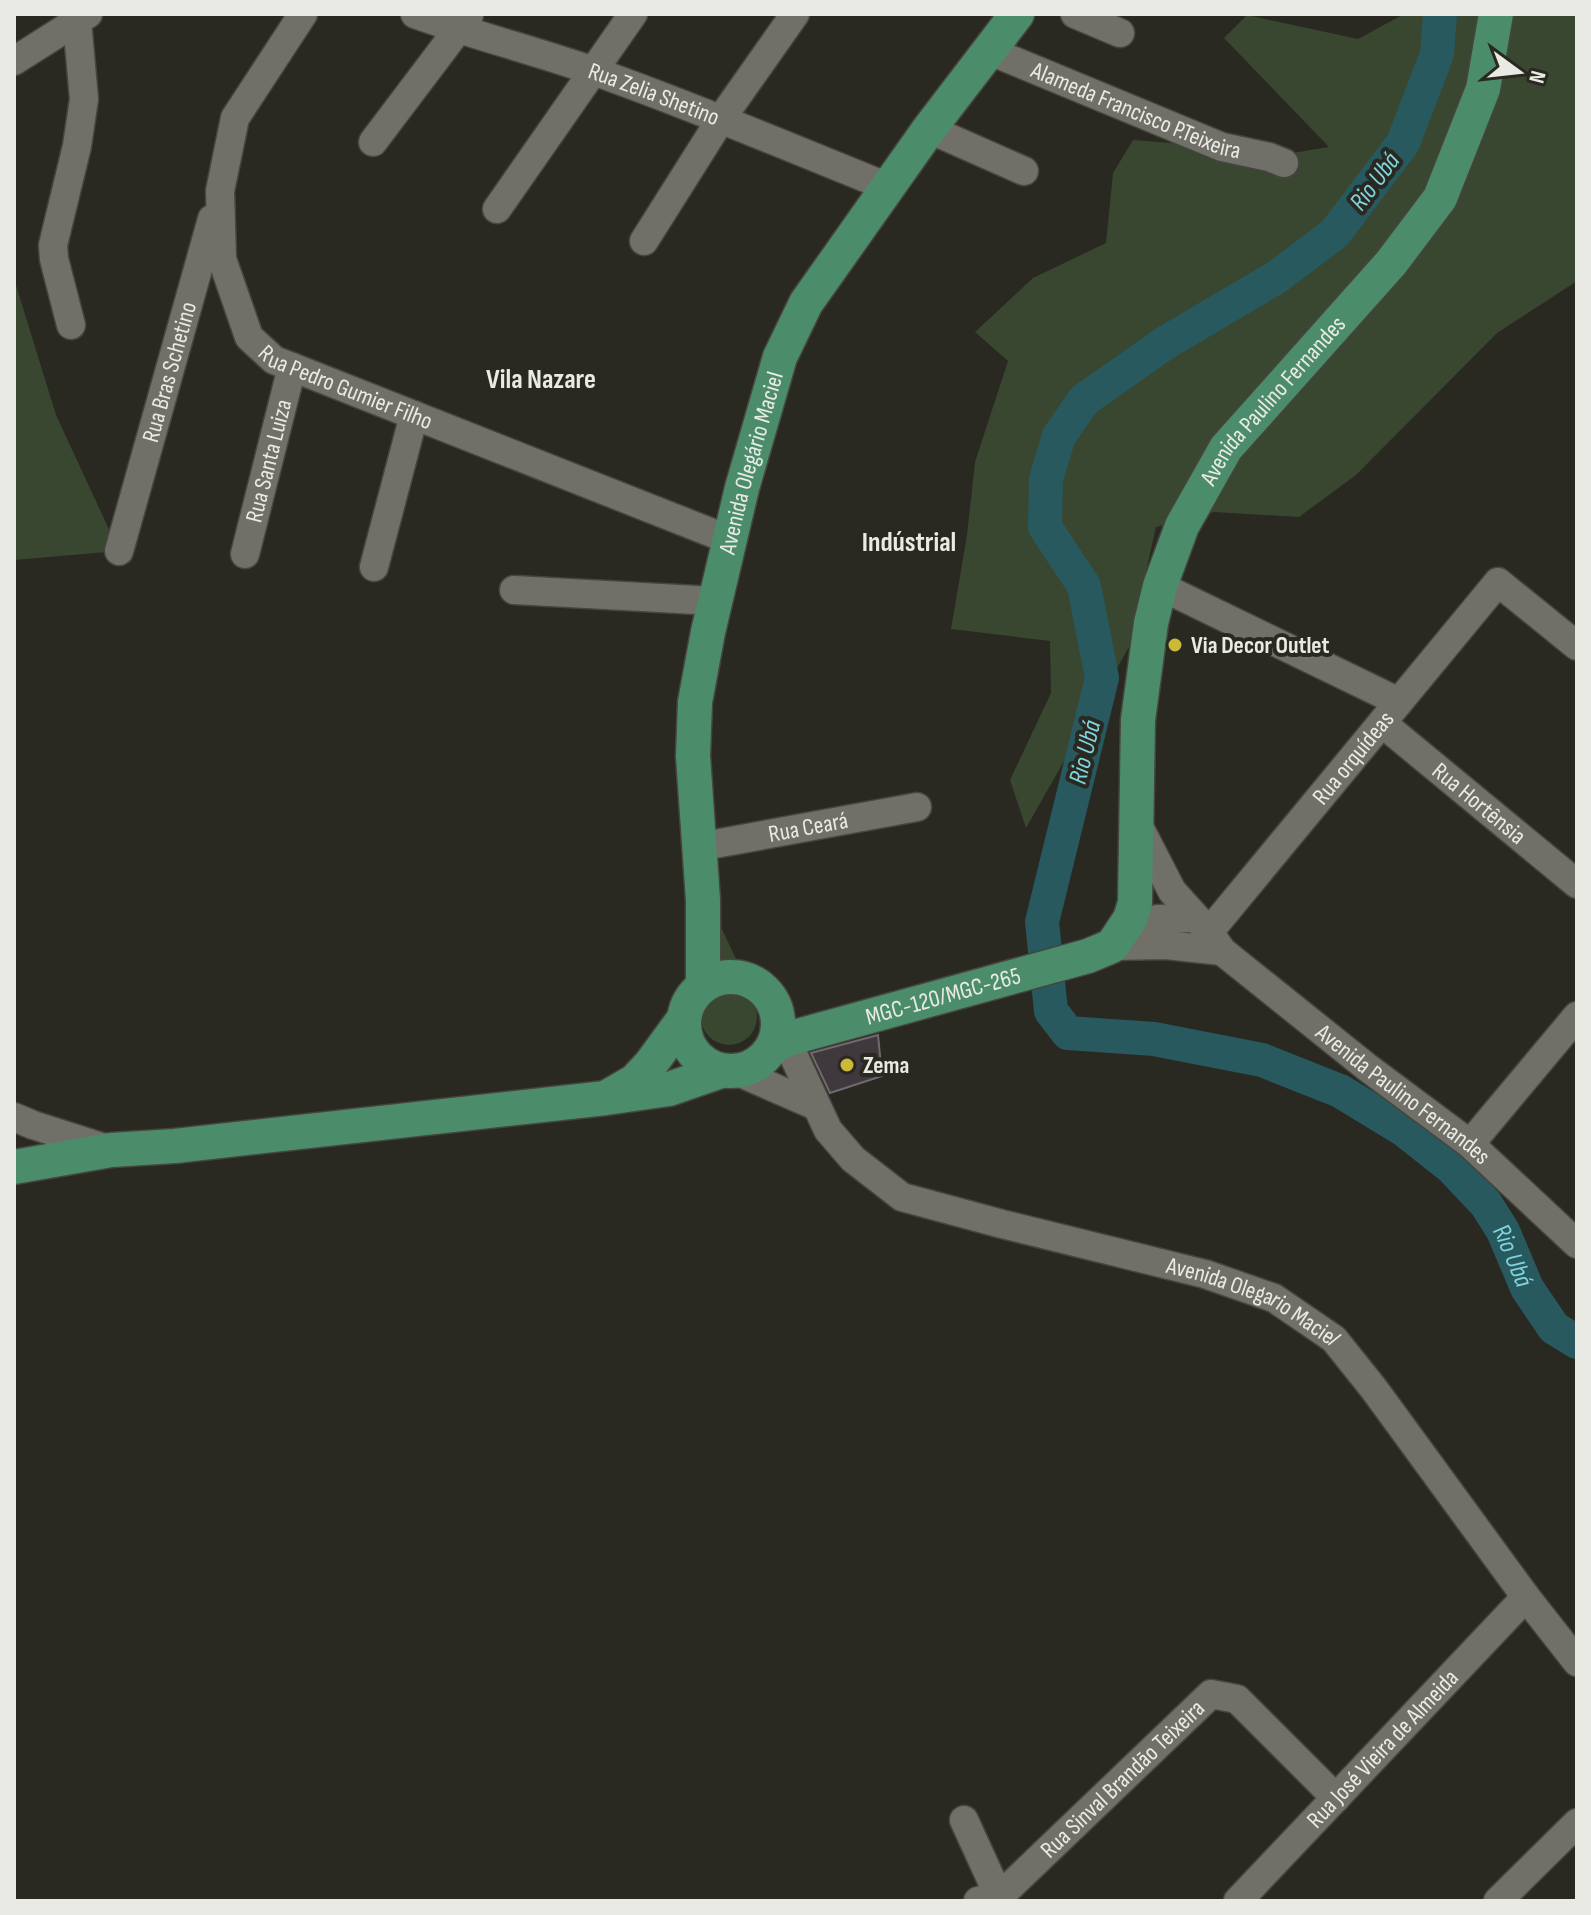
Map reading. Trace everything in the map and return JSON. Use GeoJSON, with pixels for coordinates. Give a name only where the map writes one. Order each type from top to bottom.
{"type":"FeatureCollection","features":[{"type":"Feature","properties":{"kind":"main road","name":"Avenida Olegário Maciel"},"geometry":{"type":"LineString","coordinates":[[703,986],[703,900],[693,756],[695,702],[742,488],[780,357],[806,303],[929,129],[1017,14]]}},
{"type":"Feature","properties":{"kind":"main road","name":"Avenida Paulino Fernandes"},"geometry":{"type":"LineString","coordinates":[[1100,951],[1130,919],[1135,903],[1138,720],[1151,623],[1160,586],[1182,526],[1226,448],[1391,263],[1440,198],[1483,89],[1496,14]]}},
{"type":"Feature","properties":{"kind":"main road","name":"MGC-120/MGC-265"},"geometry":{"type":"LineString","coordinates":[[787,1036],[1100,951]]}},
{"type":"Feature","properties":{"kind":"main road"},"geometry":{"type":"LineString","coordinates":[[14,1167],[111,1150],[175,1146],[606,1098],[669,1089],[758,1062],[787,1036],[767,994],[755,983],[739,977],[714,979],[703,986],[693,995],[683,1020],[650,1065],[635,1081],[606,1098]]}},
{"type":"Feature","properties":{"kind":"main road"},"geometry":{"type":"LineString","coordinates":[[683,1020],[690,1049],[700,1060],[729,1071]]}},
{"type":"Feature","properties":{"kind":"street","name":"Rua Pedro Gumier Filho"},"geometry":{"type":"LineString","coordinates":[[303,14],[235,118],[220,191],[222,259],[249,337],[274,360],[730,540]]}},
{"type":"Feature","properties":{"kind":"street","name":"Rua Zelia Shetino"},"geometry":{"type":"LineString","coordinates":[[415,14],[464,22],[721,119],[888,187]]}},
{"type":"Feature","properties":{"kind":"street"},"geometry":{"type":"LineString","coordinates":[[497,209],[633,14]]}},
{"type":"Feature","properties":{"kind":"street"},"geometry":{"type":"LineString","coordinates":[[644,241],[721,119],[795,14]]}},
{"type":"Feature","properties":{"kind":"street"},"geometry":{"type":"LineString","coordinates":[[1075,14],[1120,33]]}},
{"type":"Feature","properties":{"kind":"street"},"geometry":{"type":"LineString","coordinates":[[14,61],[83,18]]}},
{"type":"Feature","properties":{"kind":"street"},"geometry":{"type":"LineString","coordinates":[[71,325],[53,245],[77,146],[84,99],[83,18]]}},
{"type":"Feature","properties":{"kind":"street"},"geometry":{"type":"LineString","coordinates":[[373,142],[464,22]]}},
{"type":"Feature","properties":{"kind":"street","name":"Alameda Francisco P.Teixeira"},"geometry":{"type":"LineString","coordinates":[[990,51],[1222,147],[1284,163]]}},
{"type":"Feature","properties":{"kind":"street"},"geometry":{"type":"LineString","coordinates":[[929,129],[1024,171]]}},
{"type":"Feature","properties":{"kind":"street","name":"Rua Bras Schetino"},"geometry":{"type":"LineString","coordinates":[[119,551],[220,191]]}},
{"type":"Feature","properties":{"kind":"street","name":"Rua Santa Luiza"},"geometry":{"type":"LineString","coordinates":[[245,554],[292,367]]}},
{"type":"Feature","properties":{"kind":"street"},"geometry":{"type":"LineString","coordinates":[[374,567],[414,415]]}},
{"type":"Feature","properties":{"kind":"street","name":"Rua orquídeas"},"geometry":{"type":"LineString","coordinates":[[1208,934],[1498,582],[1577,646]]}},
{"type":"Feature","properties":{"kind":"street","name":"Rua Hortênsia"},"geometry":{"type":"LineString","coordinates":[[1160,586],[1391,713],[1577,884]]}},
{"type":"Feature","properties":{"kind":"street"},"geometry":{"type":"LineString","coordinates":[[514,590],[715,601]]}},
{"type":"Feature","properties":{"kind":"street","name":"Rua Ceará"},"geometry":{"type":"LineString","coordinates":[[698,847],[917,807]]}},
{"type":"Feature","properties":{"kind":"street","name":"Avenida Paulino Fernandes"},"geometry":{"type":"LineString","coordinates":[[1136,820],[1172,891],[1208,934],[1368,1068],[1470,1144],[1577,1244]]}},
{"type":"Feature","properties":{"kind":"street"},"geometry":{"type":"LineString","coordinates":[[1100,951],[1157,919],[1208,934]]}},
{"type":"Feature","properties":{"kind":"street"},"geometry":{"type":"LineString","coordinates":[[1100,951],[1166,945],[1208,934]]}},
{"type":"Feature","properties":{"kind":"street"},"geometry":{"type":"LineString","coordinates":[[1470,1144],[1577,1016]]}},
{"type":"Feature","properties":{"kind":"street","name":"Avenida Olegario Maciel"},"geometry":{"type":"LineString","coordinates":[[787,1036],[828,1130],[853,1159],[902,1197],[1205,1274],[1274,1298],[1334,1339],[1577,1662]]}},
{"type":"Feature","properties":{"kind":"street"},"geometry":{"type":"LineString","coordinates":[[729,1071],[816,1106]]}},
{"type":"Feature","properties":{"kind":"street"},"geometry":{"type":"LineString","coordinates":[[14,1117],[111,1150]]}},
{"type":"Feature","properties":{"kind":"street","name":"Rua José Vieira de Almeida"},"geometry":{"type":"LineString","coordinates":[[1238,1901],[1526,1597]]}},
{"type":"Feature","properties":{"kind":"street","name":"Rua Sinval Brandão Teixeira"},"geometry":{"type":"LineString","coordinates":[[993,1899],[1211,1694],[1237,1699],[1336,1798]]}},
{"type":"Feature","properties":{"kind":"street"},"geometry":{"type":"LineString","coordinates":[[964,1820],[993,1899]]}},
{"type":"Feature","properties":{"kind":"street"},"geometry":{"type":"LineString","coordinates":[[1498,1901],[1577,1823]]}},
{"type":"Feature","properties":{"kind":"green space"},"geometry":{"type":"Polygon","coordinates":[[[1404,14],[1577,14],[1577,281],[1497,333],[1356,475],[1299,517],[1214,512],[1156,527],[1129,647],[1026,828],[1010,780],[1051,693],[1050,641],[951,629],[967,535],[975,462],[1008,361],[975,332],[1033,278],[1106,243],[1113,173],[1133,140],[1222,147],[1269,157],[1329,147],[1224,38],[1247,15],[1358,39],[1404,14]]]}},
{"type":"Feature","properties":{"kind":"green space"},"geometry":{"type":"Polygon","coordinates":[[[14,221],[15,282],[56,415],[119,551],[14,560],[14,221]]]}},
{"type":"Feature","properties":{"kind":"green space"},"geometry":{"type":"Polygon","coordinates":[[[720,925],[737,961],[711,962],[720,925]]]}},
{"type":"Feature","properties":{"kind":"green space"},"geometry":{"type":"Polygon","coordinates":[[[729,989],[749,997],[757,1017],[749,1037],[729,1045],[709,1037],[701,1017],[709,997],[729,989]]]}},
{"type":"Feature","properties":{"kind":"building","name":"Zema"},"geometry":{"type":"Polygon","coordinates":[[[878,1035],[882,1076],[830,1093],[811,1053],[878,1035]]]}},
{"type":"Feature","properties":{"kind":"waterway","name":"Rio Ubá"},"geometry":{"type":"LineString","coordinates":[[1440,14],[1437,54],[1403,143],[1335,233],[1277,277],[1165,343],[1084,400],[1059,436],[1046,479],[1045,527],[1084,586],[1102,678],[1042,922],[1051,1011],[1068,1033],[1154,1039],[1262,1060],[1340,1091],[1404,1130],[1452,1168],[1486,1204],[1503,1231],[1527,1288],[1554,1328],[1577,1342]]}},
{"type":"Feature","properties":{"kind":"place","name":"Via Decor Outlet"},"geometry":{"type":"Point","coordinates":[1175,645]}},
{"type":"Feature","properties":{"kind":"place","name":"Zema"},"geometry":{"type":"Point","coordinates":[847,1065]}},
{"type":"Feature","properties":{"kind":"district","name":"Vila Nazare"},"geometry":{"type":"Point","coordinates":[541,378]}},
{"type":"Feature","properties":{"kind":"district","name":"Indústrial"},"geometry":{"type":"Point","coordinates":[909,541]}}]}
